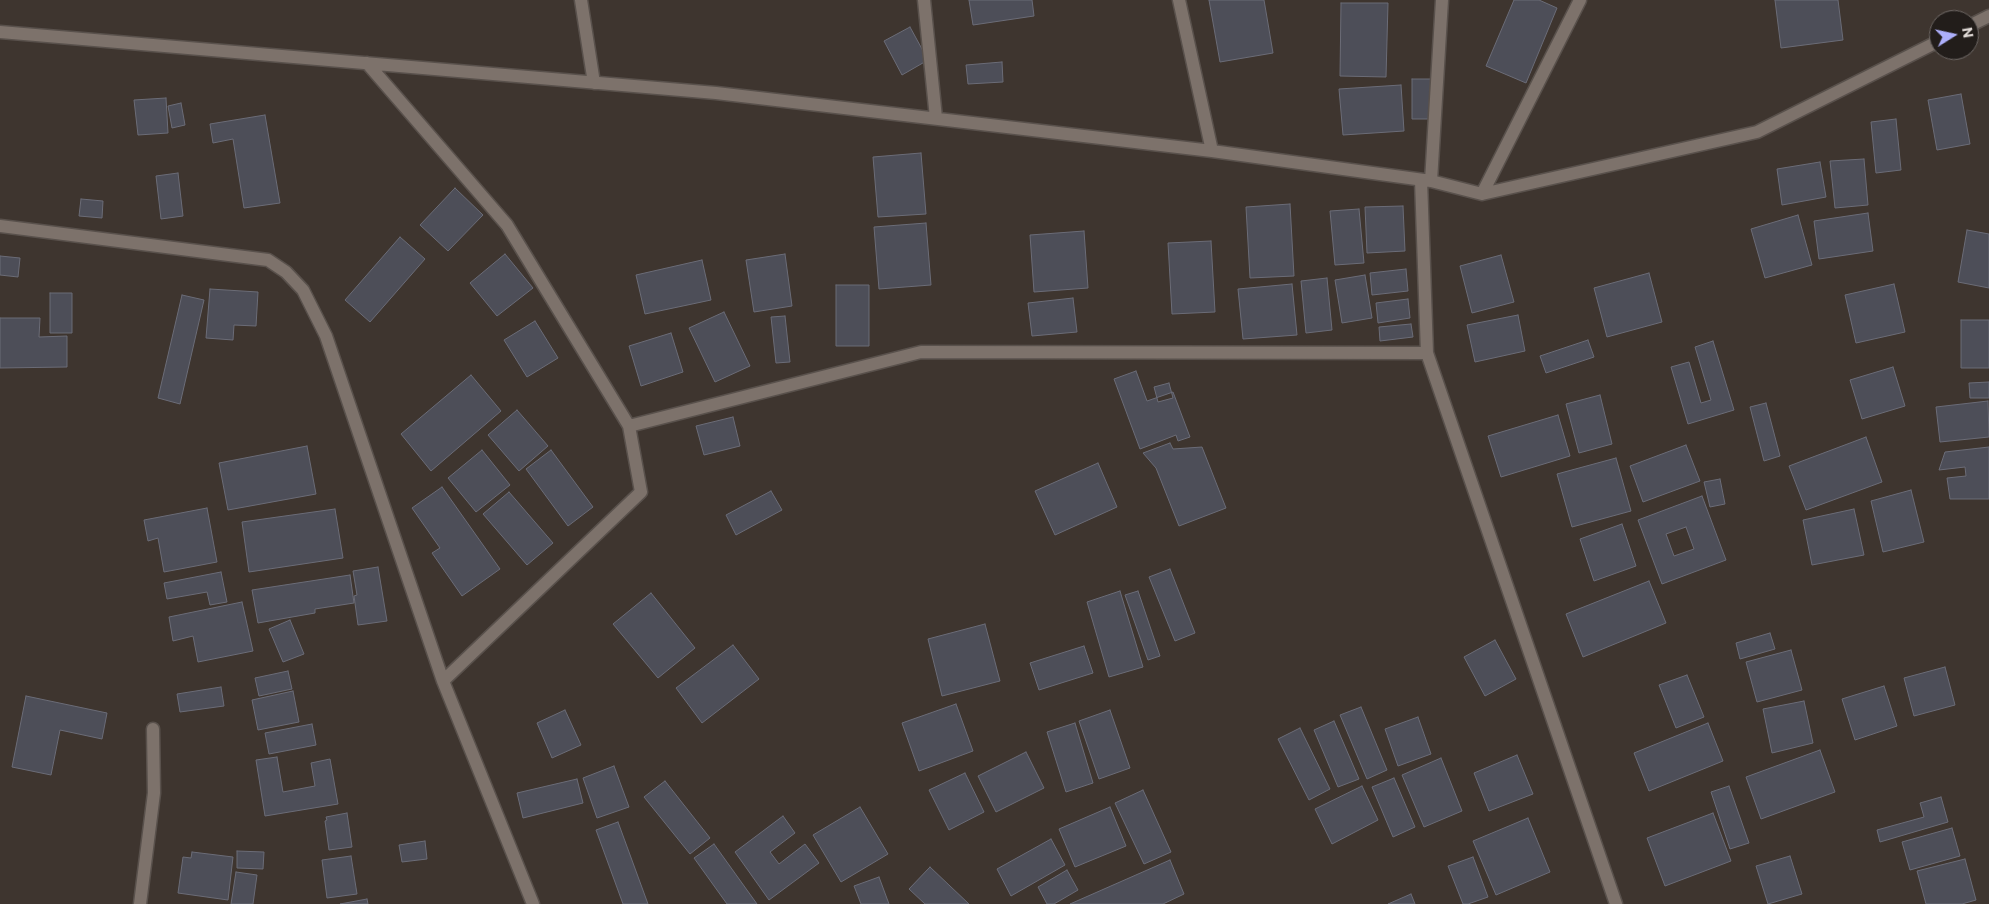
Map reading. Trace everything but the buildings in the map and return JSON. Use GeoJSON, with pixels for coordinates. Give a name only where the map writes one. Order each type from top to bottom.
{"type":"FeatureCollection","features":[{"type":"Feature","properties":{"kind":"street"},"geometry":{"type":"LineString","coordinates":[[581,0],[594,83]]}},
{"type":"Feature","properties":{"kind":"street"},"geometry":{"type":"LineString","coordinates":[[924,0],[936,118]]}},
{"type":"Feature","properties":{"kind":"street"},"geometry":{"type":"LineString","coordinates":[[1179,0],[1212,151]]}},
{"type":"Feature","properties":{"kind":"street"},"geometry":{"type":"LineString","coordinates":[[1442,0],[1426,181],[1427,353],[1616,904]]}},
{"type":"Feature","properties":{"kind":"street"},"geometry":{"type":"LineString","coordinates":[[1482,194],[1580,0]]}},
{"type":"Feature","properties":{"kind":"street"},"geometry":{"type":"LineString","coordinates":[[0,32],[716,93],[1212,151],[1426,181],[1482,194],[1758,132],[1929,46]]}},
{"type":"Feature","properties":{"kind":"street"},"geometry":{"type":"LineString","coordinates":[[367,63],[507,225],[629,426],[641,492],[443,681]]}},
{"type":"Feature","properties":{"kind":"street"},"geometry":{"type":"LineString","coordinates":[[0,226],[268,260],[286,272],[304,290],[326,336],[443,681],[534,904]]}},
{"type":"Feature","properties":{"kind":"street"},"geometry":{"type":"LineString","coordinates":[[629,426],[921,352],[1427,353]]}},
{"type":"Feature","properties":{"kind":"street"},"geometry":{"type":"LineString","coordinates":[[140,904],[154,793],[153,729]]}}]}
